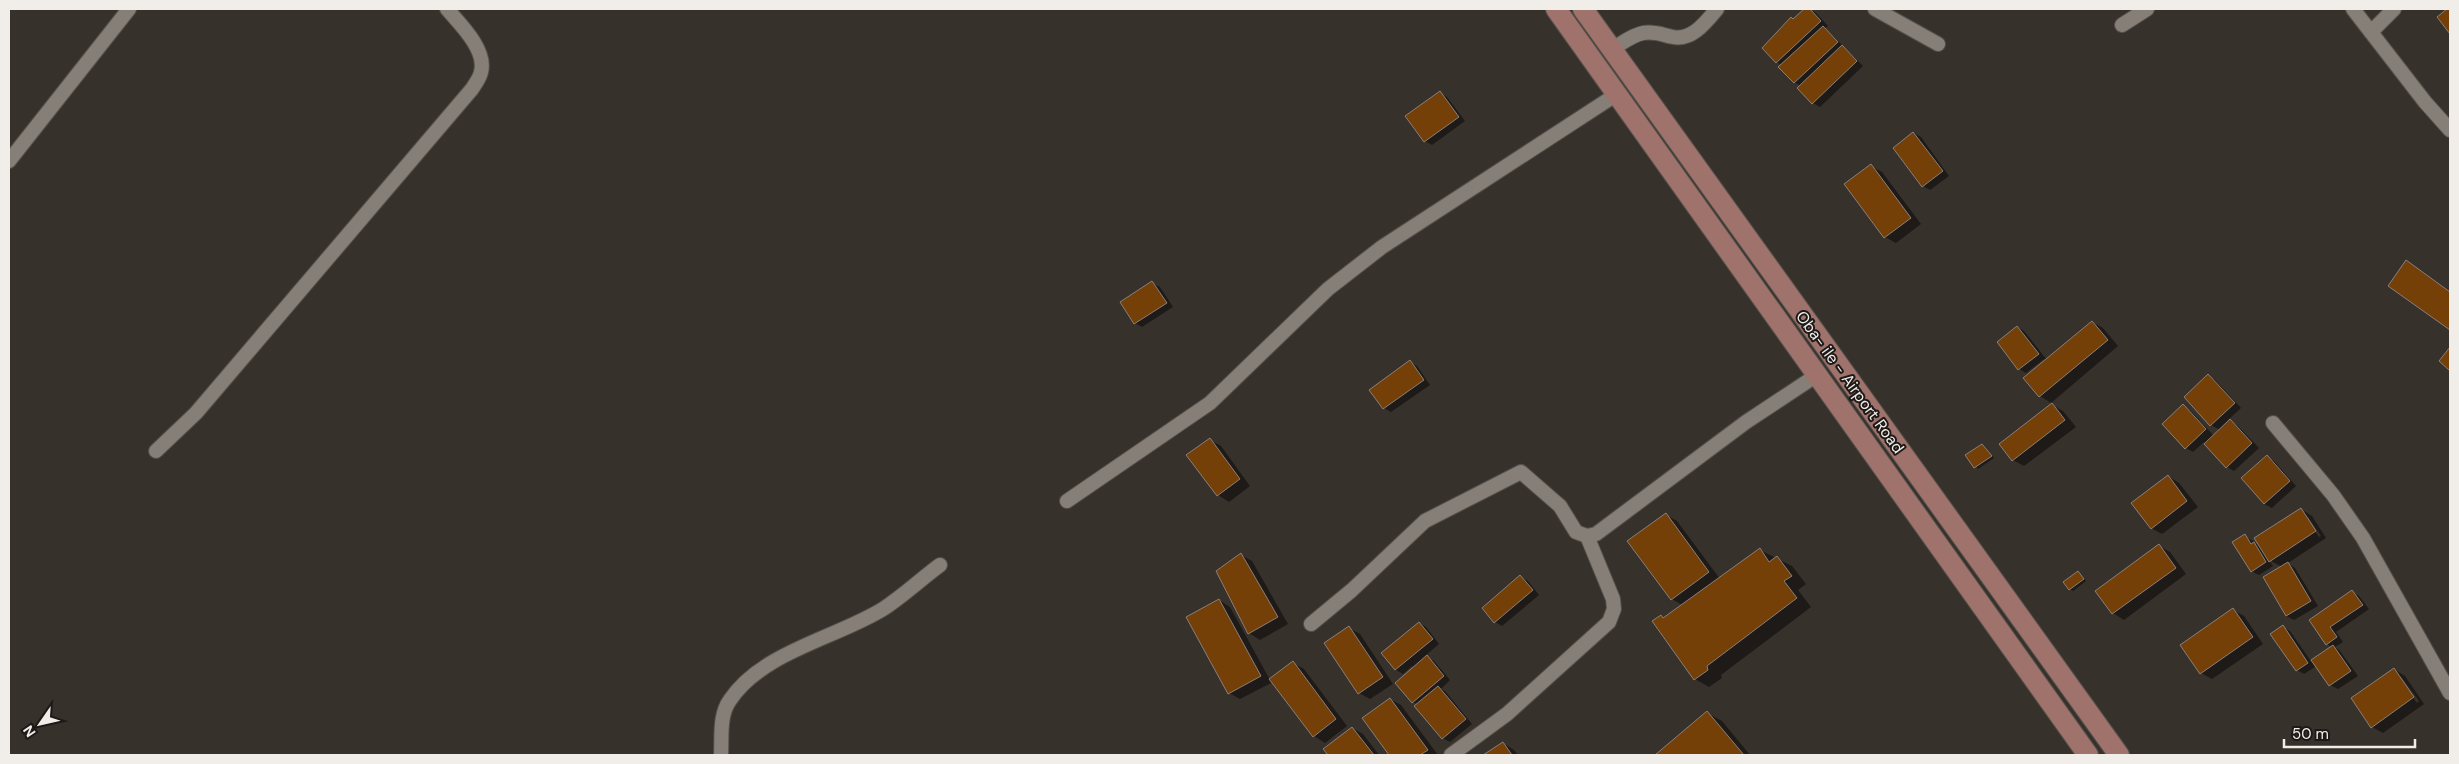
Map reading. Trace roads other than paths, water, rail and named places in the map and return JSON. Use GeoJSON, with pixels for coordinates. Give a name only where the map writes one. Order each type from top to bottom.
{"type":"FeatureCollection","features":[{"type":"Feature","properties":{"kind":"main road","name":"Oba- ile - Airport Road"},"geometry":{"type":"LineString","coordinates":[[1556,9],[2088,755]]}},
{"type":"Feature","properties":{"kind":"main road","name":"Oba- ile - Airport Road"},"geometry":{"type":"LineString","coordinates":[[1583,9],[2119,755]]}},
{"type":"Feature","properties":{"kind":"main road"},"geometry":{"type":"LineString","coordinates":[[1976,600],[1995,584]]}},
{"type":"Feature","properties":{"kind":"street"},"geometry":{"type":"LineString","coordinates":[[9,162],[129,9]]}},
{"type":"Feature","properties":{"kind":"street"},"geometry":{"type":"LineString","coordinates":[[156,451],[196,413],[472,90],[481,72],[482,59],[460,24],[447,9]]}},
{"type":"Feature","properties":{"kind":"street"},"geometry":{"type":"LineString","coordinates":[[1612,49],[1643,33],[1659,32],[1675,38],[1684,37],[1694,33],[1717,9]]}},
{"type":"Feature","properties":{"kind":"street"},"geometry":{"type":"LineString","coordinates":[[1875,9],[1938,44]]}},
{"type":"Feature","properties":{"kind":"street"},"geometry":{"type":"LineString","coordinates":[[2122,25],[2147,9]]}},
{"type":"Feature","properties":{"kind":"street"},"geometry":{"type":"LineString","coordinates":[[2353,9],[2425,102],[2450,130]]}},
{"type":"Feature","properties":{"kind":"street"},"geometry":{"type":"LineString","coordinates":[[2371,32],[2394,9]]}},
{"type":"Feature","properties":{"kind":"street"},"geometry":{"type":"LineString","coordinates":[[1067,501],[1210,403],[1328,289],[1382,247],[1618,94]]}},
{"type":"Feature","properties":{"kind":"street"},"geometry":{"type":"LineString","coordinates":[[1311,624],[1352,590],[1425,521],[1521,472],[1560,506],[1576,532],[1587,536],[1596,534],[1746,422],[1816,375]]}},
{"type":"Feature","properties":{"kind":"street"},"geometry":{"type":"LineString","coordinates":[[2274,423],[2333,495],[2363,538],[2450,694]]}},
{"type":"Feature","properties":{"kind":"street"},"geometry":{"type":"LineString","coordinates":[[1451,755],[1507,714],[1609,622],[1614,609],[1614,599],[1587,536]]}},
{"type":"Feature","properties":{"kind":"street"},"geometry":{"type":"LineString","coordinates":[[721,755],[722,718],[728,701],[750,678],[774,662],[882,609],[940,565]]}}]}
